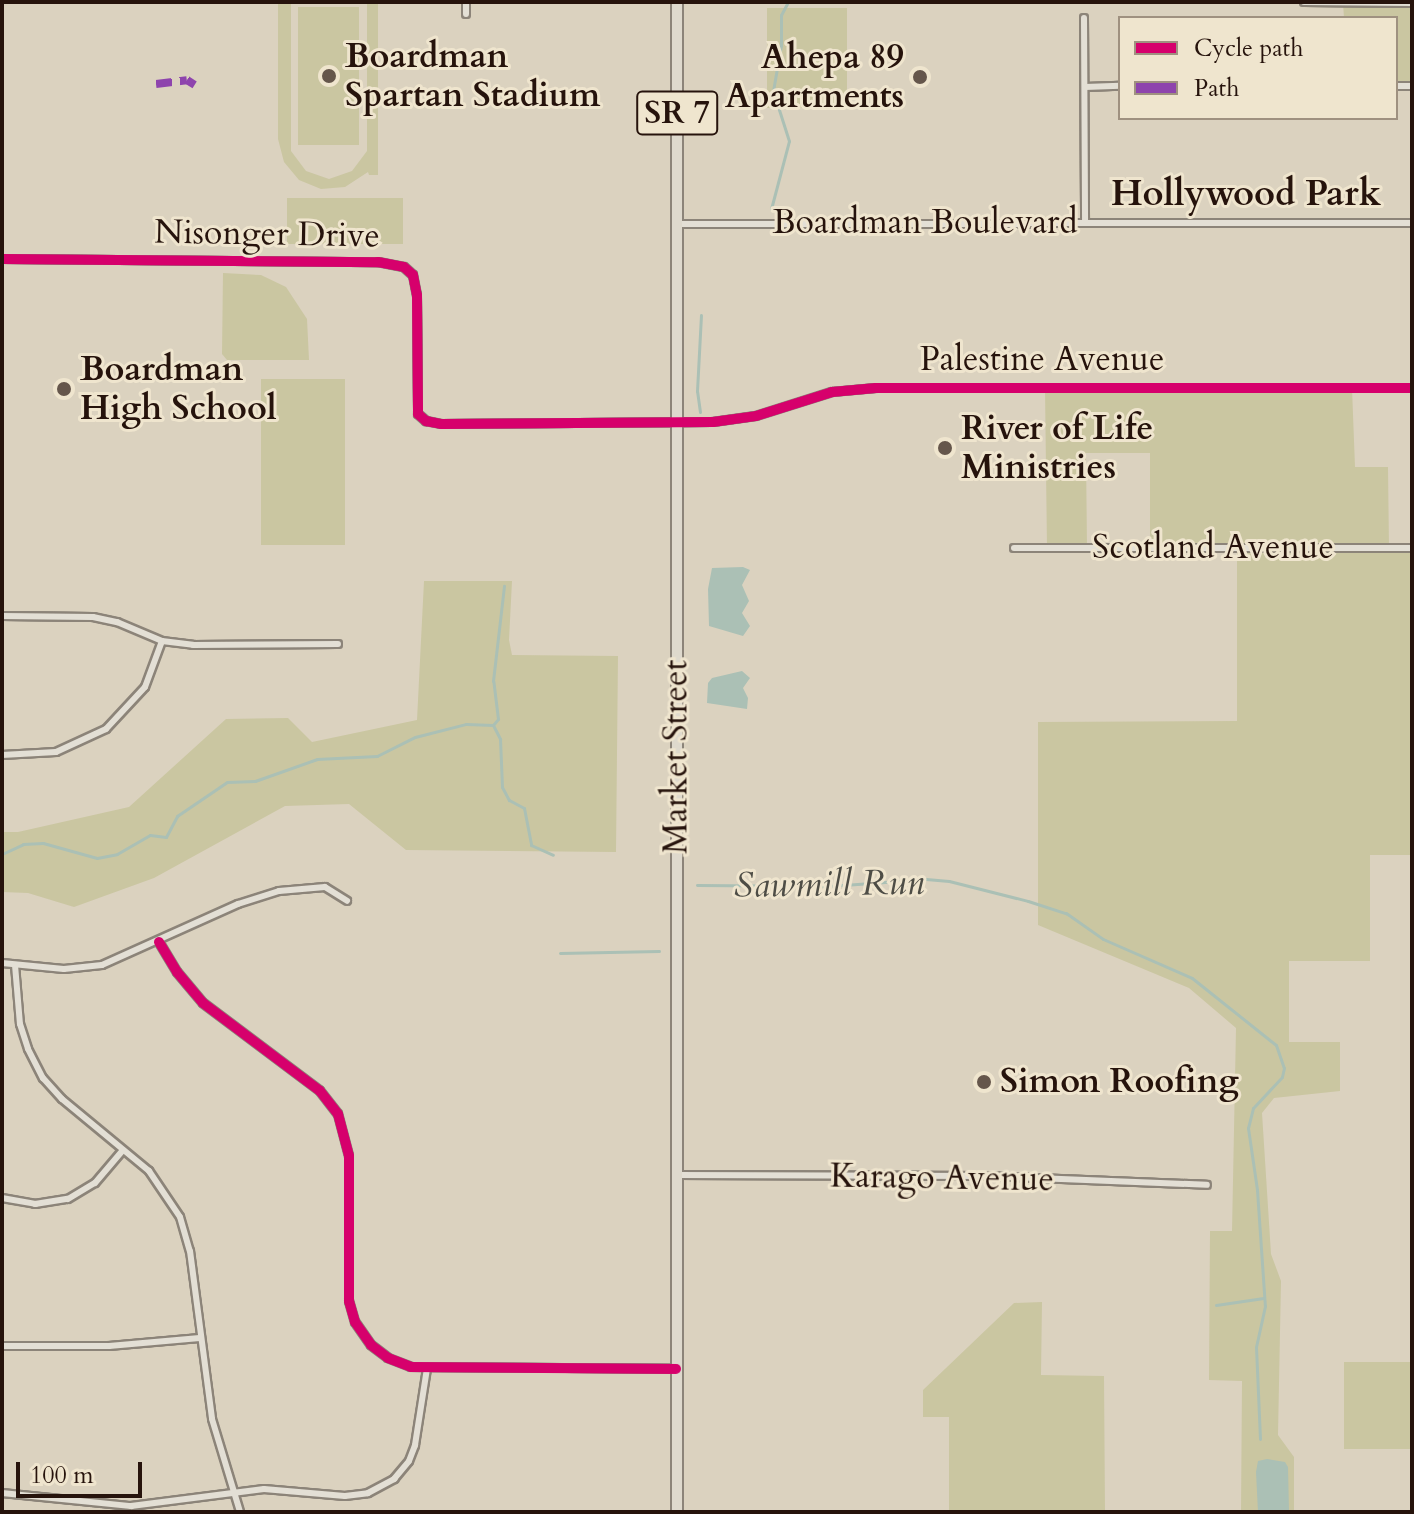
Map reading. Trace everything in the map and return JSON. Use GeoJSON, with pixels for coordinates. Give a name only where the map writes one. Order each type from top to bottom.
{"type":"FeatureCollection","features":[{"type":"Feature","properties":{"kind":"main road","name":"Market Street"},"geometry":{"type":"LineString","coordinates":[[677,2],[677,1512]]}},
{"type":"Feature","properties":{"kind":"street"},"geometry":{"type":"LineString","coordinates":[[466,2],[466,14]]}},
{"type":"Feature","properties":{"kind":"street"},"geometry":{"type":"LineString","coordinates":[[1304,2],[1412,3]]}},
{"type":"Feature","properties":{"kind":"street"},"geometry":{"type":"LineString","coordinates":[[1084,18],[1085,223]]}},
{"type":"Feature","properties":{"kind":"street"},"geometry":{"type":"LineString","coordinates":[[1085,87],[1118,86]]}},
{"type":"Feature","properties":{"kind":"street","name":"Boardman Boulevard"},"geometry":{"type":"LineString","coordinates":[[677,224],[1412,223]]}},
{"type":"Feature","properties":{"kind":"street","name":"Nisonger Drive"},"geometry":{"type":"LineString","coordinates":[[2,259],[396,265],[409,270],[415,280],[416,406],[420,418],[441,424],[677,422]]}},
{"type":"Feature","properties":{"kind":"street","name":"Palestine Avenue"},"geometry":{"type":"LineString","coordinates":[[677,422],[744,419],[820,395],[876,388],[1412,388]]}},
{"type":"Feature","properties":{"kind":"street","name":"Scotland Avenue"},"geometry":{"type":"LineString","coordinates":[[1014,548],[1412,548]]}},
{"type":"Feature","properties":{"kind":"street"},"geometry":{"type":"LineString","coordinates":[[2,616],[106,619],[162,641],[338,644]]}},
{"type":"Feature","properties":{"kind":"street"},"geometry":{"type":"LineString","coordinates":[[2,755],[56,752],[106,729],[145,687],[162,641]]}},
{"type":"Feature","properties":{"kind":"street"},"geometry":{"type":"LineString","coordinates":[[2,963],[88,968],[118,961],[238,904],[279,891],[321,886],[334,890],[347,901]]}},
{"type":"Feature","properties":{"kind":"street"},"geometry":{"type":"LineString","coordinates":[[159,942],[177,972],[203,1003],[320,1091],[334,1108],[345,1134],[349,1156],[348,1290],[352,1314],[363,1335],[388,1358],[411,1367],[427,1368],[676,1369]]}},
{"type":"Feature","properties":{"kind":"street"},"geometry":{"type":"LineString","coordinates":[[15,965],[20,1024],[38,1069],[62,1099],[157,1180],[180,1217],[190,1251],[212,1419],[240,1512]]}},
{"type":"Feature","properties":{"kind":"street"},"geometry":{"type":"LineString","coordinates":[[2,1198],[35,1204],[68,1199],[95,1183],[123,1150]]}},
{"type":"Feature","properties":{"kind":"street","name":"Karago Avenue"},"geometry":{"type":"LineString","coordinates":[[677,1175],[987,1176],[1207,1185]]}},
{"type":"Feature","properties":{"kind":"street"},"geometry":{"type":"LineString","coordinates":[[2,1346],[109,1346],[200,1338]]}},
{"type":"Feature","properties":{"kind":"street"},"geometry":{"type":"LineString","coordinates":[[2,1493],[131,1506],[287,1488],[352,1496],[385,1486],[402,1470],[413,1452],[427,1368]]}},
{"type":"Feature","properties":{"kind":"shaded area"},"geometry":{"type":"Polygon","coordinates":[[[278,2],[291,2],[291,151],[306,171],[329,179],[352,171],[367,151],[367,2],[378,2],[378,175],[369,175],[368,172],[345,187],[321,189],[299,180],[284,162],[278,139],[278,2]]]}},
{"type":"Feature","properties":{"kind":"shaded area"},"geometry":{"type":"Polygon","coordinates":[[[1343,3],[1412,3],[1412,86],[1398,86],[1398,16],[1344,16],[1343,3]]]}},
{"type":"Feature","properties":{"kind":"shaded area"},"geometry":{"type":"Polygon","coordinates":[[[298,7],[359,7],[359,145],[298,145],[298,7]]]}},
{"type":"Feature","properties":{"kind":"shaded area"},"geometry":{"type":"Polygon","coordinates":[[[767,8],[847,8],[847,108],[767,108],[767,8]]]}},
{"type":"Feature","properties":{"kind":"shaded area"},"geometry":{"type":"Polygon","coordinates":[[[287,198],[403,198],[403,244],[287,244],[287,198]]]}},
{"type":"Feature","properties":{"kind":"shaded area"},"geometry":{"type":"Polygon","coordinates":[[[223,273],[261,275],[286,287],[307,319],[309,360],[227,360],[222,354],[223,273]]]}},
{"type":"Feature","properties":{"kind":"shaded area"},"geometry":{"type":"Polygon","coordinates":[[[261,379],[345,379],[345,545],[261,545],[261,379]]]}},
{"type":"Feature","properties":{"kind":"shaded area"},"geometry":{"type":"Polygon","coordinates":[[[1045,388],[1352,388],[1355,467],[1388,467],[1389,548],[1412,548],[1412,855],[1370,855],[1370,961],[1289,961],[1289,1042],[1340,1042],[1340,1091],[1274,1098],[1262,1113],[1271,1254],[1281,1281],[1278,1435],[1294,1457],[1294,1512],[1241,1512],[1242,1381],[1209,1380],[1210,1231],[1232,1231],[1236,1028],[1189,988],[1038,925],[1038,722],[1237,721],[1237,549],[1150,548],[1150,453],[1086,453],[1087,548],[1047,548],[1045,388]]]}},
{"type":"Feature","properties":{"kind":"shaded area"},"geometry":{"type":"Polygon","coordinates":[[[743,567],[750,570],[742,585],[749,601],[742,613],[750,626],[743,636],[709,626],[708,589],[712,568],[743,567]]]}},
{"type":"Feature","properties":{"kind":"shaded area"},"geometry":{"type":"Polygon","coordinates":[[[424,581],[512,581],[509,640],[512,655],[618,656],[616,852],[406,850],[349,804],[285,806],[154,878],[74,907],[28,893],[2,892],[2,832],[18,832],[129,807],[226,719],[288,718],[312,742],[417,720],[424,581]]]}},
{"type":"Feature","properties":{"kind":"shaded area"},"geometry":{"type":"Polygon","coordinates":[[[742,671],[750,678],[743,688],[748,698],[747,709],[707,703],[708,683],[712,678],[742,671]]]}},
{"type":"Feature","properties":{"kind":"shaded area"},"geometry":{"type":"Polygon","coordinates":[[[1042,1302],[1041,1375],[1104,1376],[1105,1512],[949,1512],[949,1417],[923,1417],[923,1390],[1014,1303],[1042,1302]]]}},
{"type":"Feature","properties":{"kind":"shaded area"},"geometry":{"type":"Polygon","coordinates":[[[1344,1362],[1412,1362],[1412,1449],[1344,1449],[1344,1362]]]}},
{"type":"Feature","properties":{"kind":"shaded area"},"geometry":{"type":"Polygon","coordinates":[[[1258,1461],[1285,1462],[1288,1467],[1289,1512],[1258,1512],[1256,1472],[1258,1461]]]}},
{"type":"Feature","properties":{"kind":"waterway"},"geometry":{"type":"LineString","coordinates":[[771,209],[789,141],[773,91],[781,45],[781,15],[788,2]]}},
{"type":"Feature","properties":{"kind":"waterway"},"geometry":{"type":"LineString","coordinates":[[700,412],[697,391],[701,315]]}},
{"type":"Feature","properties":{"kind":"waterway"},"geometry":{"type":"LineString","coordinates":[[493,725],[498,719],[493,681],[504,586]]}},
{"type":"Feature","properties":{"kind":"waterway","name":"Sawmill Run"},"geometry":{"type":"LineString","coordinates":[[2,854],[23,844],[43,843],[97,858],[117,854],[150,835],[166,837],[177,816],[227,782],[255,781],[317,759],[377,756],[415,737],[466,724],[493,725]]}},
{"type":"Feature","properties":{"kind":"waterway","name":"Sawmill Run"},"geometry":{"type":"LineString","coordinates":[[493,725],[500,739],[502,787],[509,800],[524,808],[531,845],[553,855]]}},
{"type":"Feature","properties":{"kind":"waterway","name":"Sawmill Run"},"geometry":{"type":"LineString","coordinates":[[697,885],[830,886],[926,879],[949,881],[1028,901],[1066,913],[1103,939],[1192,978],[1276,1045],[1284,1068],[1282,1077],[1253,1108],[1248,1128],[1257,1190],[1265,1306],[1256,1347],[1260,1439]]}},
{"type":"Feature","properties":{"kind":"waterway","name":"Sawmill Run"},"geometry":{"type":"LineString","coordinates":[[560,953],[659,951]]}},
{"type":"Feature","properties":{"kind":"waterway"},"geometry":{"type":"LineString","coordinates":[[1216,1305],[1263,1298]]}},
{"type":"Feature","properties":{"kind":"marked path"},"geometry":{"type":"LineString","coordinates":[[156,84],[187,80],[195,85]]}},
{"type":"Feature","properties":{"kind":"cycle path"},"geometry":{"type":"LineString","coordinates":[[2,259],[378,262],[404,267],[413,275],[417,295],[418,414],[426,421],[441,424],[713,422],[756,416],[832,392],[876,388],[1412,388]]}},
{"type":"Feature","properties":{"kind":"cycle path"},"geometry":{"type":"LineString","coordinates":[[159,942],[177,972],[203,1003],[320,1091],[338,1114],[349,1156],[349,1301],[355,1322],[371,1345],[388,1358],[411,1367],[676,1369]]}},
{"type":"Feature","properties":{"kind":"place","name":"Boardman Spartan Stadium"},"geometry":{"type":"Point","coordinates":[329,76]}},
{"type":"Feature","properties":{"kind":"place","name":"Ahepa 89 Apartments"},"geometry":{"type":"Point","coordinates":[920,77]}},
{"type":"Feature","properties":{"kind":"place","name":"Boardman High School"},"geometry":{"type":"Point","coordinates":[64,389]}},
{"type":"Feature","properties":{"kind":"place","name":"River of Life Ministries"},"geometry":{"type":"Point","coordinates":[945,448]}},
{"type":"Feature","properties":{"kind":"place","name":"Simon Roofing"},"geometry":{"type":"Point","coordinates":[984,1082]}},
{"type":"Feature","properties":{"kind":"district","name":"Hollywood Park"},"geometry":{"type":"Point","coordinates":[1246,194]}}]}
